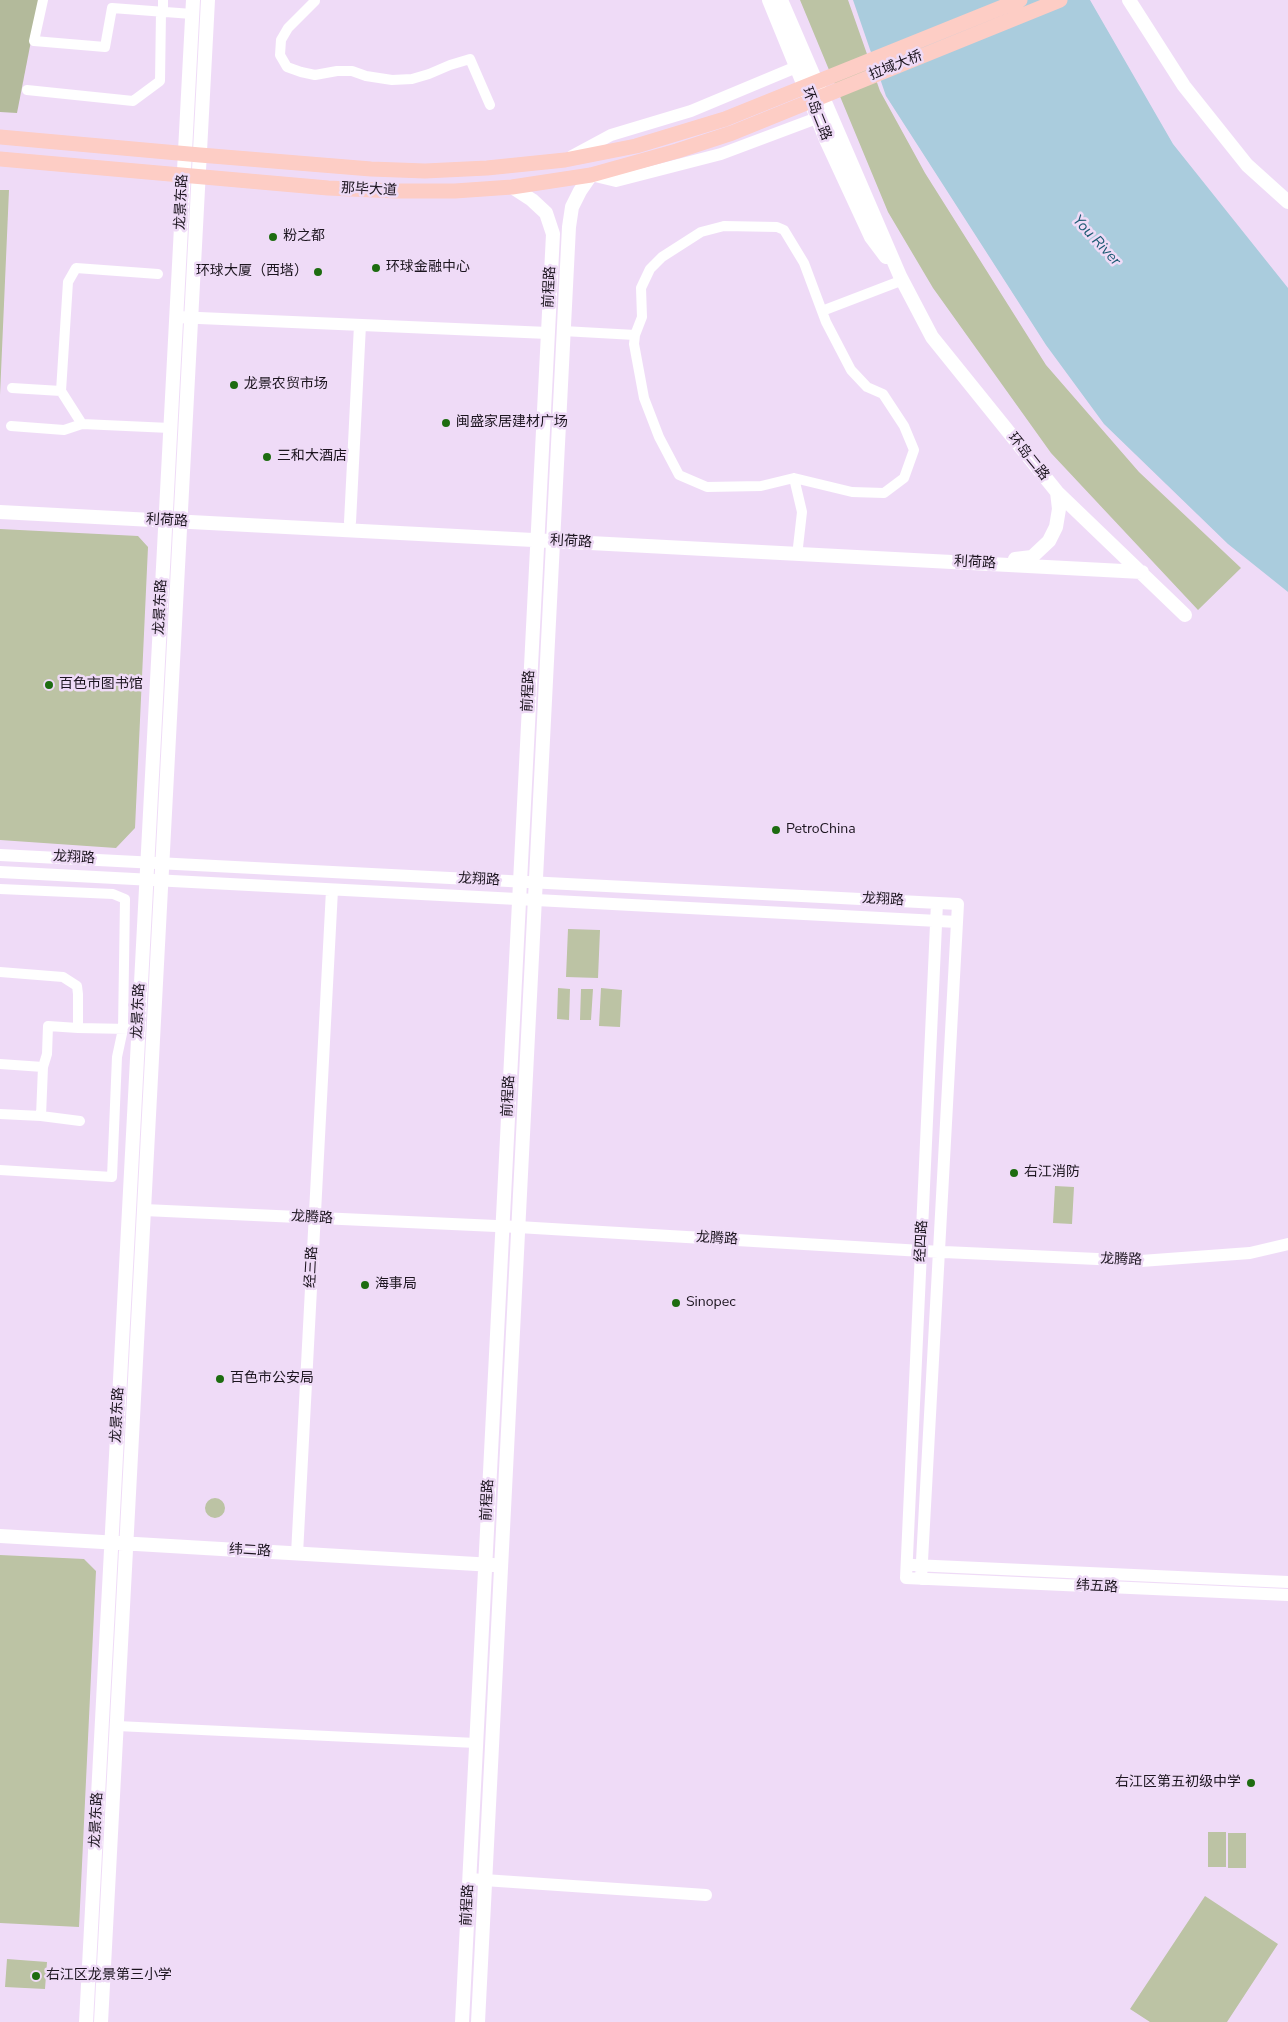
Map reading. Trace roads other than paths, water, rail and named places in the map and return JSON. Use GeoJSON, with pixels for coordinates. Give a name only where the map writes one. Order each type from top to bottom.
{"type":"FeatureCollection","features":[{"type":"Feature","properties":{"kind":"main road","name":"龙景东路"},"geometry":{"type":"LineString","coordinates":[[192,154],[208,0]]}},
{"type":"Feature","properties":{"kind":"main road","name":"环岛二路"},"geometry":{"type":"LineString","coordinates":[[769,0],[802,65],[901,278],[932,337],[1057,492],[1102,537],[1142,572],[1185,614]]}},
{"type":"Feature","properties":{"kind":"main road","name":"环岛二路"},"geometry":{"type":"LineString","coordinates":[[781,0],[802,65]]}},
{"type":"Feature","properties":{"kind":"main road","name":"拉域大桥"},"geometry":{"type":"LineString","coordinates":[[726,119],[1020,0]]}},
{"type":"Feature","properties":{"kind":"main road","name":"拉域大桥"},"geometry":{"type":"LineString","coordinates":[[732,133],[1060,0]]}},
{"type":"Feature","properties":{"kind":"main road"},"geometry":{"type":"LineString","coordinates":[[1130,0],[1184,86],[1247,165],[1288,202]]}},
{"type":"Feature","properties":{"kind":"main road","name":"龙景东路"},"geometry":{"type":"LineString","coordinates":[[101,2022],[191,318],[193,7]]}},
{"type":"Feature","properties":{"kind":"main road","name":"那毕大道"},"geometry":{"type":"LineString","coordinates":[[0,137],[371,169],[425,171],[487,168],[565,160],[636,146],[726,119]]}},
{"type":"Feature","properties":{"kind":"main road","name":"那毕大道"},"geometry":{"type":"LineString","coordinates":[[0,159],[191,176],[396,191],[456,191],[512,187],[591,175],[732,133]]}},
{"type":"Feature","properties":{"kind":"main road","name":"前程路"},"geometry":{"type":"LineString","coordinates":[[478,2022],[569,227],[572,207],[591,175]]}},
{"type":"Feature","properties":{"kind":"main road","name":"龙景东路"},"geometry":{"type":"LineString","coordinates":[[86,2022],[176,317],[191,176]]}},
{"type":"Feature","properties":{"kind":"main road","name":"前程路"},"geometry":{"type":"LineString","coordinates":[[462,2022],[553,234],[546,214],[532,200],[512,187]]}},
{"type":"Feature","properties":{"kind":"main road","name":"利荷路"},"geometry":{"type":"LineString","coordinates":[[553,537],[798,547],[1019,559],[1032,557],[1049,541],[1056,527],[1059,508],[1057,492]]}},
{"type":"Feature","properties":{"kind":"main road","name":"利荷路"},"geometry":{"type":"LineString","coordinates":[[0,503],[181,517],[1142,572]]}},
{"type":"Feature","properties":{"kind":"main road","name":"利荷路"},"geometry":{"type":"LineString","coordinates":[[0,512],[165,516]]}},
{"type":"Feature","properties":{"kind":"main road","name":"利荷路"},"geometry":{"type":"LineString","coordinates":[[181,517],[350,522],[537,536]]}},
{"type":"Feature","properties":{"kind":"main road","name":"纬二路"},"geometry":{"type":"LineString","coordinates":[[0,1536],[501,1566]]}},
{"type":"Feature","properties":{"kind":"street"},"geometry":{"type":"LineString","coordinates":[[43,0],[34,41],[105,47],[112,8],[162,12],[193,7]]}},
{"type":"Feature","properties":{"kind":"street"},"geometry":{"type":"LineString","coordinates":[[27,90],[133,101],[160,81],[163,0]]}},
{"type":"Feature","properties":{"kind":"street"},"geometry":{"type":"LineString","coordinates":[[315,1],[288,28],[281,40],[280,55],[284,65],[287,67],[315,75],[337,71],[352,71],[366,76],[392,80],[412,79],[470,59],[490,105]]}},
{"type":"Feature","properties":{"kind":"street"},"geometry":{"type":"LineString","coordinates":[[565,160],[611,135],[691,111],[802,65]]}},
{"type":"Feature","properties":{"kind":"street"},"geometry":{"type":"LineString","coordinates":[[591,175],[616,181],[721,154],[824,115]]}},
{"type":"Feature","properties":{"kind":"street"},"geometry":{"type":"LineString","coordinates":[[724,226],[777,227],[784,230],[804,263],[822,311],[851,370],[867,388],[883,394],[904,426],[914,450],[904,478],[884,493],[852,492],[794,478],[761,486],[707,487],[679,474],[659,436],[644,398],[634,344],[635,335],[642,317],[641,288],[655,263],[696,235],[724,226]]}},
{"type":"Feature","properties":{"kind":"street"},"geometry":{"type":"LineString","coordinates":[[82,424],[61,392],[68,282],[76,268],[158,274]]}},
{"type":"Feature","properties":{"kind":"street"},"geometry":{"type":"LineString","coordinates":[[822,311],[901,278]]}},
{"type":"Feature","properties":{"kind":"street"},"geometry":{"type":"LineString","coordinates":[[176,317],[548,333]]}},
{"type":"Feature","properties":{"kind":"street"},"geometry":{"type":"LineString","coordinates":[[350,522],[360,325]]}},
{"type":"Feature","properties":{"kind":"street"},"geometry":{"type":"LineString","coordinates":[[563,331],[635,335]]}},
{"type":"Feature","properties":{"kind":"street"},"geometry":{"type":"LineString","coordinates":[[12,388],[61,392]]}},
{"type":"Feature","properties":{"kind":"street"},"geometry":{"type":"LineString","coordinates":[[11,426],[64,430],[82,424],[170,428]]}},
{"type":"Feature","properties":{"kind":"street"},"geometry":{"type":"LineString","coordinates":[[794,478],[802,512],[798,547]]}},
{"type":"Feature","properties":{"kind":"street","name":"龙翔路"},"geometry":{"type":"LineString","coordinates":[[0,855],[958,904]]}},
{"type":"Feature","properties":{"kind":"street","name":"龙翔路"},"geometry":{"type":"LineString","coordinates":[[0,872],[957,922]]}},
{"type":"Feature","properties":{"kind":"street"},"geometry":{"type":"LineString","coordinates":[[0,889],[113,894],[126,899],[123,1029],[117,1057],[112,1176],[0,1170]]}},
{"type":"Feature","properties":{"kind":"street","name":"经三路"},"geometry":{"type":"LineString","coordinates":[[297,1554],[332,890]]}},
{"type":"Feature","properties":{"kind":"street","name":"经四路"},"geometry":{"type":"LineString","coordinates":[[906,1572],[937,903]]}},
{"type":"Feature","properties":{"kind":"street","name":"经四路"},"geometry":{"type":"LineString","coordinates":[[921,1572],[958,904]]}},
{"type":"Feature","properties":{"kind":"street"},"geometry":{"type":"LineString","coordinates":[[0,972],[63,976],[71,981],[77,986],[78,1028]]}},
{"type":"Feature","properties":{"kind":"street"},"geometry":{"type":"LineString","coordinates":[[41,1116],[43,1067],[47,1054],[48,1026],[138,1029]]}},
{"type":"Feature","properties":{"kind":"street"},"geometry":{"type":"LineString","coordinates":[[0,1064],[43,1067]]}},
{"type":"Feature","properties":{"kind":"street"},"geometry":{"type":"LineString","coordinates":[[0,1114],[41,1116],[80,1121]]}},
{"type":"Feature","properties":{"kind":"street","name":"龙腾路"},"geometry":{"type":"LineString","coordinates":[[144,1210],[502,1226],[939,1252],[1141,1261],[1250,1252],[1288,1244]]}},
{"type":"Feature","properties":{"kind":"street","name":"纬五路"},"geometry":{"type":"LineString","coordinates":[[906,1572],[1288,1582]]}},
{"type":"Feature","properties":{"kind":"street","name":"纬五路"},"geometry":{"type":"LineString","coordinates":[[921,1572],[1288,1595]]}},
{"type":"Feature","properties":{"kind":"street"},"geometry":{"type":"LineString","coordinates":[[117,1726],[476,1742]]}},
{"type":"Feature","properties":{"kind":"street"},"geometry":{"type":"LineString","coordinates":[[469,1879],[706,1895]]}},
{"type":"Feature","properties":{"kind":"water","name":"You River"},"geometry":{"type":"Polygon","coordinates":[[[853,0],[1090,0],[1173,144],[1288,288],[1288,592],[1228,544],[1104,424],[1046,345],[886,96],[853,0]]]}},
{"type":"Feature","properties":{"kind":"place","name":"粉之都"},"geometry":{"type":"Point","coordinates":[273,237]}},
{"type":"Feature","properties":{"kind":"place","name":"环球金融中心"},"geometry":{"type":"Point","coordinates":[376,268]}},
{"type":"Feature","properties":{"kind":"place","name":"环球大厦（西塔）"},"geometry":{"type":"Point","coordinates":[318,272]}},
{"type":"Feature","properties":{"kind":"place","name":"龙景农贸市场"},"geometry":{"type":"Point","coordinates":[234,385]}},
{"type":"Feature","properties":{"kind":"place","name":"闽盛家居建材广场"},"geometry":{"type":"Point","coordinates":[446,423]}},
{"type":"Feature","properties":{"kind":"place","name":"三和大酒店"},"geometry":{"type":"Point","coordinates":[267,457]}},
{"type":"Feature","properties":{"kind":"place","name":"百色市图书馆"},"geometry":{"type":"Point","coordinates":[49,685]}},
{"type":"Feature","properties":{"kind":"place","name":"PetroChina"},"geometry":{"type":"Point","coordinates":[776,830]}},
{"type":"Feature","properties":{"kind":"place","name":"右江消防"},"geometry":{"type":"Point","coordinates":[1014,1173]}},
{"type":"Feature","properties":{"kind":"place","name":"海事局"},"geometry":{"type":"Point","coordinates":[365,1285]}},
{"type":"Feature","properties":{"kind":"place","name":"Sinopec"},"geometry":{"type":"Point","coordinates":[676,1303]}},
{"type":"Feature","properties":{"kind":"place","name":"百色市公安局"},"geometry":{"type":"Point","coordinates":[220,1379]}},
{"type":"Feature","properties":{"kind":"place","name":"右江区第五初级中学"},"geometry":{"type":"Point","coordinates":[1251,1783]}},
{"type":"Feature","properties":{"kind":"place","name":"右江区龙景第三小学"},"geometry":{"type":"Point","coordinates":[36,1976]}}]}
